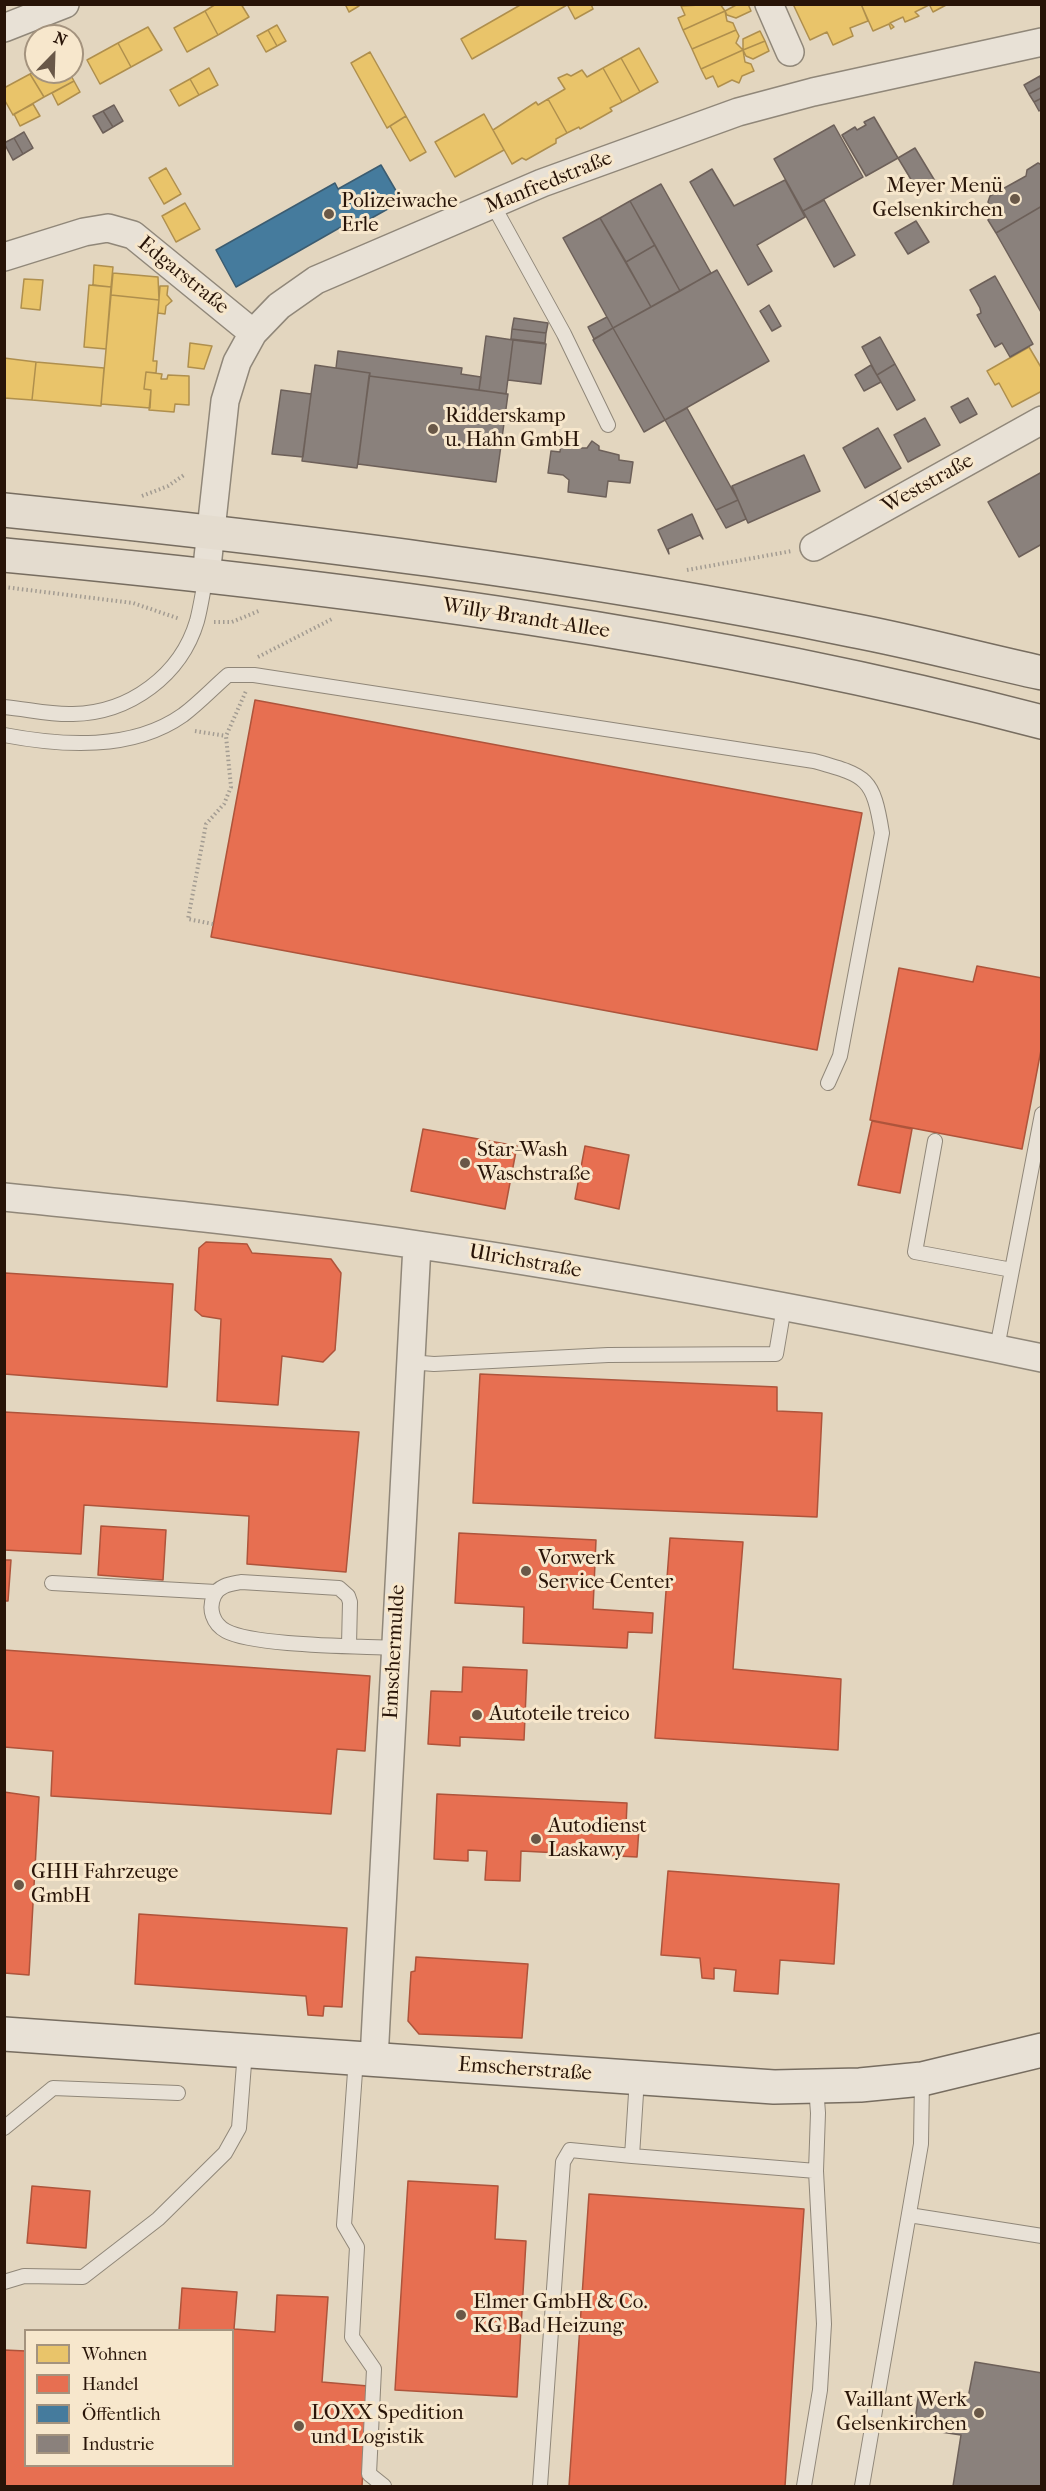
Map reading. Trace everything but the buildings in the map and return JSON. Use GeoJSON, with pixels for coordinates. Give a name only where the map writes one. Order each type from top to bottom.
{"type":"FeatureCollection","features":[{"type":"Feature","properties":{"kind":"main road"},"geometry":{"type":"LineString","coordinates":[[4,510],[212,531],[471,565],[668,596],[852,630],[1041,673]]}},
{"type":"Feature","properties":{"kind":"main road","name":"Willy-Brandt-Allee"},"geometry":{"type":"LineString","coordinates":[[4,555],[206,576],[428,604],[669,641],[789,662],[952,698],[1041,722]]}},
{"type":"Feature","properties":{"kind":"street"},"geometry":{"type":"LineString","coordinates":[[4,28],[65,4]]}},
{"type":"Feature","properties":{"kind":"street"},"geometry":{"type":"LineString","coordinates":[[769,4],[790,52]]}},
{"type":"Feature","properties":{"kind":"street","name":"Manfredstraße"},"geometry":{"type":"LineString","coordinates":[[206,576],[225,401],[237,362],[253,333],[279,306],[316,280],[542,183],[738,111],[813,92],[1041,42]]}},
{"type":"Feature","properties":{"kind":"street","name":"Edgarstraße"},"geometry":{"type":"LineString","coordinates":[[4,257],[84,232],[108,228],[133,235],[253,333]]}},
{"type":"Feature","properties":{"kind":"street","name":"Weststraße"},"geometry":{"type":"LineString","coordinates":[[814,547],[1041,420]]}},
{"type":"Feature","properties":{"kind":"street","name":"Ulrichstraße"},"geometry":{"type":"LineString","coordinates":[[4,1197],[172,1214],[417,1245],[784,1307],[1041,1358]]}},
{"type":"Feature","properties":{"kind":"street","name":"Emschermulde"},"geometry":{"type":"LineString","coordinates":[[365,2058],[395,1648],[417,1245]]}},
{"type":"Feature","properties":{"kind":"street","name":"Emscherstraße"},"geometry":{"type":"LineString","coordinates":[[4,2034],[774,2087],[922,2079],[1041,2050]]}},
{"type":"Feature","properties":{"kind":"lane"},"geometry":{"type":"LineString","coordinates":[[493,205],[564,334],[608,425]]}},
{"type":"Feature","properties":{"kind":"lane"},"geometry":{"type":"LineString","coordinates":[[4,707],[73,714],[102,710],[130,701],[168,674],[184,650],[196,622],[206,576]]}},
{"type":"Feature","properties":{"kind":"lane"},"geometry":{"type":"LineString","coordinates":[[4,735],[42,742],[110,743],[160,727],[182,716],[228,675],[254,675],[814,761],[858,774],[876,799],[882,833],[840,1056],[828,1083]]}},
{"type":"Feature","properties":{"kind":"lane"},"geometry":{"type":"LineString","coordinates":[[997,1348],[1041,1114]]}},
{"type":"Feature","properties":{"kind":"lane"},"geometry":{"type":"LineString","coordinates":[[935,1141],[915,1251],[1012,1270]]}},
{"type":"Feature","properties":{"kind":"lane"},"geometry":{"type":"LineString","coordinates":[[409,1362],[434,1364],[608,1355],[776,1354],[784,1307]]}},
{"type":"Feature","properties":{"kind":"lane"},"geometry":{"type":"LineString","coordinates":[[52,1583],[216,1592],[225,1585],[241,1582],[339,1588],[348,1596],[350,1602],[349,1645]]}},
{"type":"Feature","properties":{"kind":"lane"},"geometry":{"type":"LineString","coordinates":[[216,1592],[212,1614],[218,1626],[250,1639],[395,1648]]}},
{"type":"Feature","properties":{"kind":"lane"},"geometry":{"type":"LineString","coordinates":[[4,2282],[24,2276],[83,2277],[158,2219],[225,2153],[239,2128],[245,2050]]}},
{"type":"Feature","properties":{"kind":"lane"},"geometry":{"type":"LineString","coordinates":[[365,2058],[344,2225],[357,2247],[351,2337],[374,2369],[369,2474],[384,2487]]}},
{"type":"Feature","properties":{"kind":"lane"},"geometry":{"type":"LineString","coordinates":[[632,2156],[637,2078]]}},
{"type":"Feature","properties":{"kind":"lane"},"geometry":{"type":"LineString","coordinates":[[862,2487],[921,2144],[922,2079]]}},
{"type":"Feature","properties":{"kind":"lane"},"geometry":{"type":"LineString","coordinates":[[804,2487],[820,2390],[824,2324],[816,2171],[818,2113],[816,2086]]}},
{"type":"Feature","properties":{"kind":"lane"},"geometry":{"type":"LineString","coordinates":[[4,2128],[53,2088],[178,2093]]}},
{"type":"Feature","properties":{"kind":"lane"},"geometry":{"type":"LineString","coordinates":[[540,2487],[563,2162],[570,2150],[816,2171]]}},
{"type":"Feature","properties":{"kind":"lane"},"geometry":{"type":"LineString","coordinates":[[909,2215],[1041,2236]]}},
{"type":"Feature","properties":{"kind":"path"},"geometry":{"type":"LineString","coordinates":[[686,570],[814,547]]}},
{"type":"Feature","properties":{"kind":"path"},"geometry":{"type":"LineString","coordinates":[[4,587],[133,603],[168,617],[196,622],[232,622],[265,609]]}},
{"type":"Feature","properties":{"kind":"path"},"geometry":{"type":"LineString","coordinates":[[321,617],[344,619]]}},
{"type":"Feature","properties":{"kind":"path"},"geometry":{"type":"LineString","coordinates":[[213,924],[188,919],[206,824],[224,804],[231,787],[226,736],[234,719]]}},
{"type":"Feature","properties":{"kind":"path"},"geometry":{"type":"LineString","coordinates":[[195,731],[226,736]]}},
{"type":"Feature","properties":{"kind":"place","name":"Meyer Menü Gelsenkirchen"},"geometry":{"type":"Point","coordinates":[1015,199]}},
{"type":"Feature","properties":{"kind":"place","name":"Polizeiwache Erle"},"geometry":{"type":"Point","coordinates":[329,214]}},
{"type":"Feature","properties":{"kind":"place","name":"Ridderskamp u. Hahn GmbH"},"geometry":{"type":"Point","coordinates":[433,429]}},
{"type":"Feature","properties":{"kind":"place","name":"Star-Wash Waschstraße"},"geometry":{"type":"Point","coordinates":[465,1163]}},
{"type":"Feature","properties":{"kind":"place","name":"Vorwerk Service-Center"},"geometry":{"type":"Point","coordinates":[526,1571]}},
{"type":"Feature","properties":{"kind":"place","name":"Autoteile treico"},"geometry":{"type":"Point","coordinates":[477,1715]}},
{"type":"Feature","properties":{"kind":"place","name":"Autodienst Laskawy"},"geometry":{"type":"Point","coordinates":[536,1839]}},
{"type":"Feature","properties":{"kind":"place","name":"GHH Fahrzeuge GmbH"},"geometry":{"type":"Point","coordinates":[19,1885]}},
{"type":"Feature","properties":{"kind":"place","name":"Elmer GmbH & Co. KG Bad Heizung"},"geometry":{"type":"Point","coordinates":[461,2315]}},
{"type":"Feature","properties":{"kind":"place","name":"Vaillant Werk Gelsenkirchen"},"geometry":{"type":"Point","coordinates":[979,2413]}},
{"type":"Feature","properties":{"kind":"place","name":"LOXX Spedition und Logistik"},"geometry":{"type":"Point","coordinates":[299,2426]}}]}
